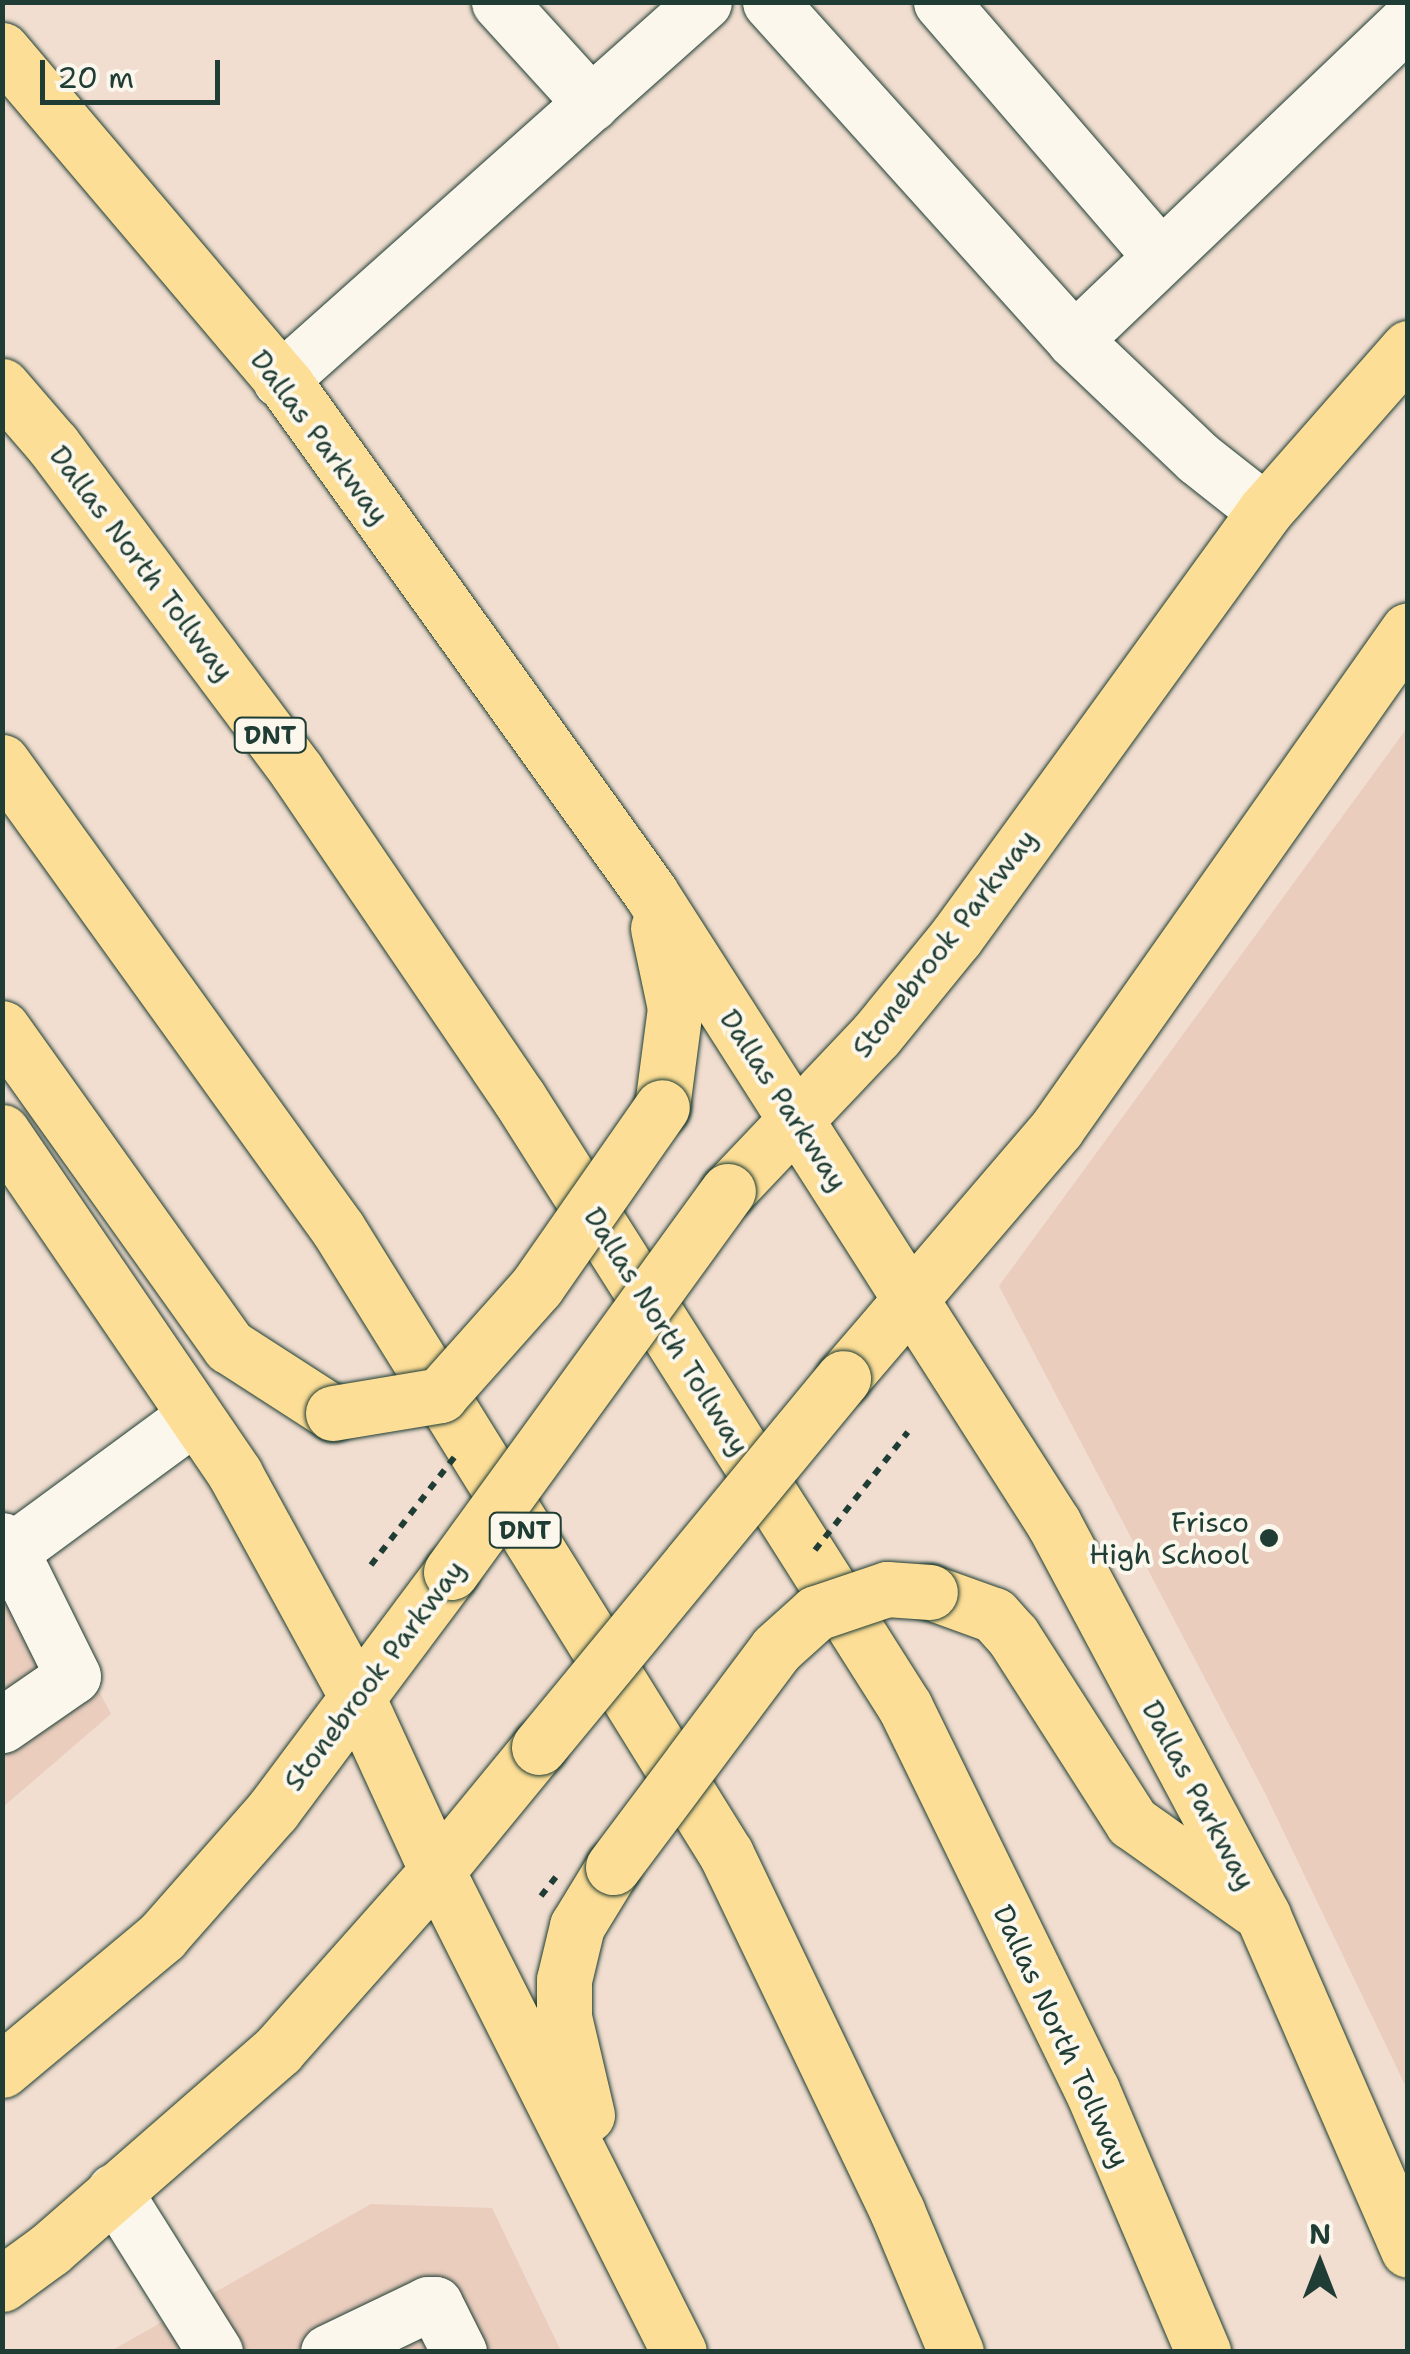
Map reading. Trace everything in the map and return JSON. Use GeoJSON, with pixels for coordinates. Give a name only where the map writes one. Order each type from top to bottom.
{"type":"FeatureCollection","features":[{"type":"Feature","properties":{"kind":"main road","name":"Dallas Parkway"},"geometry":{"type":"LineString","coordinates":[[2,50],[280,380],[650,892],[795,1118],[1054,1524],[1263,1916],[1408,2250]]}},
{"type":"Feature","properties":{"kind":"main road","name":"Stonebrook Parkway"},"geometry":{"type":"LineString","coordinates":[[2,2070],[162,1936],[273,1810],[728,1191],[876,1036],[956,937],[1265,512],[1408,348]]}},
{"type":"Feature","properties":{"kind":"main road","name":"Dallas North Tollway"},"geometry":{"type":"LineString","coordinates":[[2,386],[54,445],[319,802],[519,1098],[905,1707],[1092,2090],[1203,2352]]}},
{"type":"Feature","properties":{"kind":"main road"},"geometry":{"type":"LineString","coordinates":[[2,2284],[50,2249],[278,2050],[438,1871],[909,1298],[1057,1128],[1408,630]]}},
{"type":"Feature","properties":{"kind":"main road","name":"DNT"},"geometry":{"type":"LineString","coordinates":[[2,762],[338,1229],[726,1854],[898,2211],[956,2352]]}},
{"type":"Feature","properties":{"kind":"main road"},"geometry":{"type":"LineString","coordinates":[[2,1028],[229,1346],[333,1412],[440,1395],[537,1286],[662,1107],[676,1008],[650,892]]}},
{"type":"Feature","properties":{"kind":"main road"},"geometry":{"type":"LineString","coordinates":[[2,1132],[236,1474],[358,1699],[438,1871],[612,2211],[679,2352]]}},
{"type":"Feature","properties":{"kind":"main road"},"geometry":{"type":"LineString","coordinates":[[612,2211],[564,2017],[564,1980],[577,1926],[613,1867],[776,1649],[816,1613],[887,1589],[930,1592],[994,1615],[1013,1636],[1132,1822],[1263,1916]]}},
{"type":"Feature","properties":{"kind":"lane"},"geometry":{"type":"LineString","coordinates":[[498,2],[591,103]]}},
{"type":"Feature","properties":{"kind":"lane"},"geometry":{"type":"LineString","coordinates":[[280,380],[704,2]]}},
{"type":"Feature","properties":{"kind":"lane"},"geometry":{"type":"LineString","coordinates":[[770,2],[1074,340],[1198,458],[1265,512]]}},
{"type":"Feature","properties":{"kind":"lane"},"geometry":{"type":"LineString","coordinates":[[941,2],[1160,256]]}},
{"type":"Feature","properties":{"kind":"lane"},"geometry":{"type":"LineString","coordinates":[[1074,340],[1408,21]]}},
{"type":"Feature","properties":{"kind":"lane"},"geometry":{"type":"LineString","coordinates":[[2,1725],[74,1676],[7,1546],[195,1416]]}},
{"type":"Feature","properties":{"kind":"lane"},"geometry":{"type":"LineString","coordinates":[[114,2190],[215,2352]]}},
{"type":"Feature","properties":{"kind":"lane"},"geometry":{"type":"LineString","coordinates":[[328,2352],[428,2304],[435,2304],[459,2352]]}},
{"type":"Feature","properties":{"kind":"shaded area","name":"Frisco High School"},"geometry":{"type":"Polygon","coordinates":[[[1407,728],[1407,2089],[1264,1791],[999,1286],[1407,728]]]}},
{"type":"Feature","properties":{"kind":"shaded area"},"geometry":{"type":"Polygon","coordinates":[[[2,1508],[111,1714],[3,1807],[2,1807],[2,1508]]]}},
{"type":"Feature","properties":{"kind":"shaded area"},"geometry":{"type":"Polygon","coordinates":[[[371,2204],[492,2208],[561,2351],[109,2352],[371,2204]]]}},
{"type":"Feature","properties":{"kind":"place","name":"Frisco High School"},"geometry":{"type":"Point","coordinates":[1269,1538]}}]}
